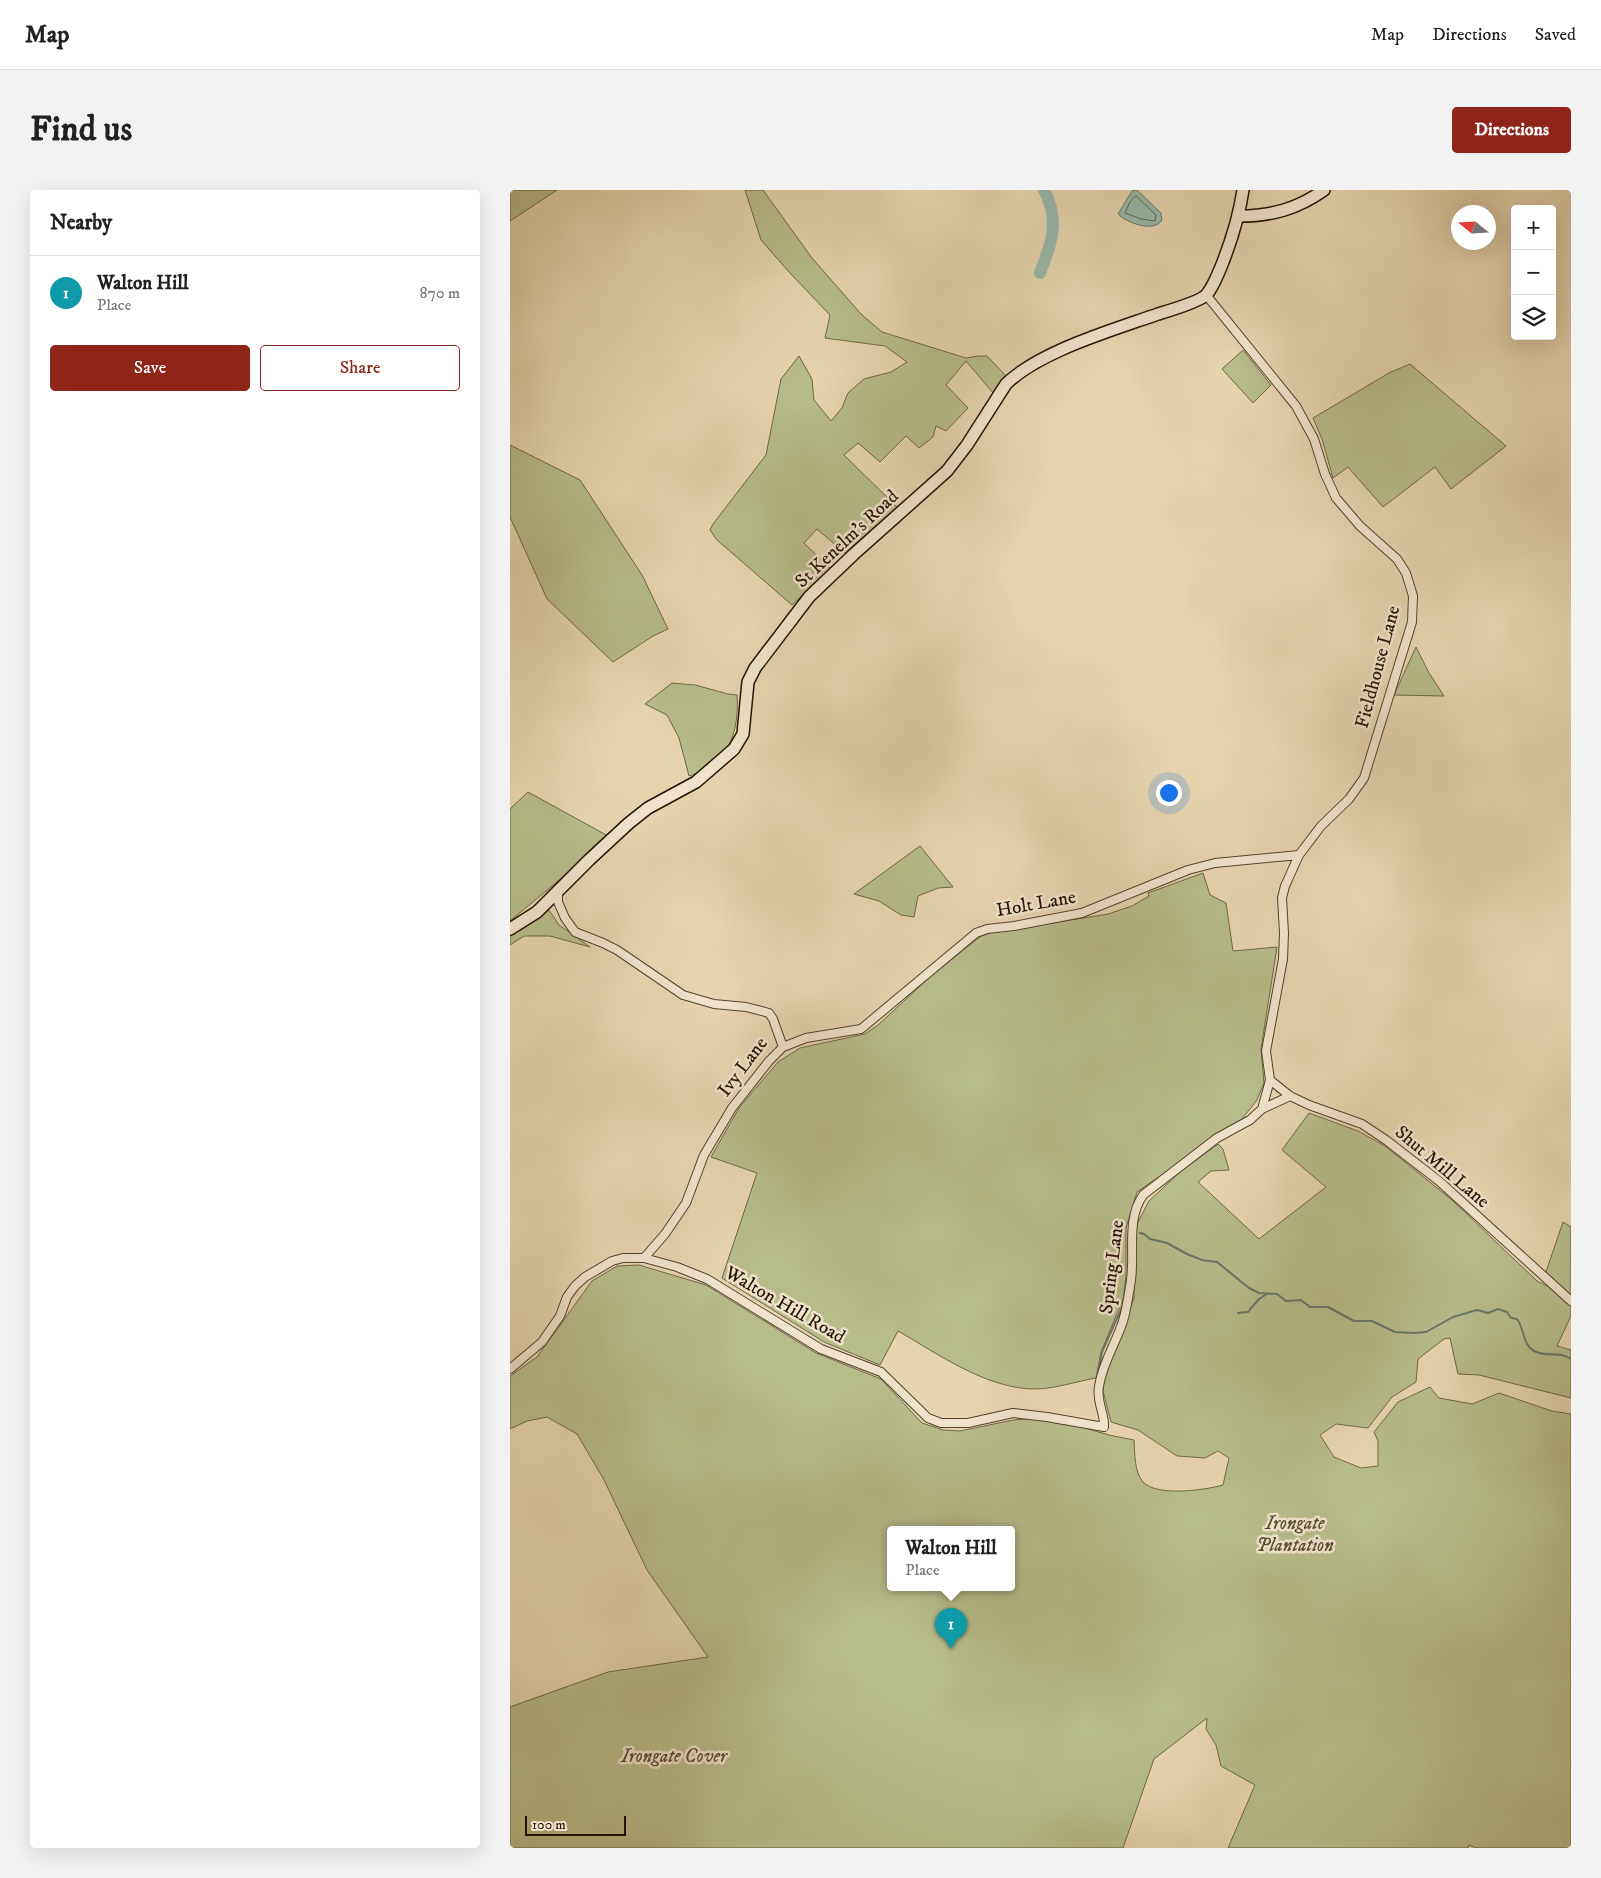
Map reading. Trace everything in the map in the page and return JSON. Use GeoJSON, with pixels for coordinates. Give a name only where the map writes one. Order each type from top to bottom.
{"type":"FeatureCollection","features":[{"type":"Feature","properties":{"kind":"street"},"geometry":{"type":"LineString","coordinates":[[1206,296],[1227,253],[1239,216],[1243,190]]}},
{"type":"Feature","properties":{"kind":"street"},"geometry":{"type":"LineString","coordinates":[[1239,216],[1271,214],[1300,205],[1324,190]]}},
{"type":"Feature","properties":{"kind":"street","name":"Fieldhouse Lane"},"geometry":{"type":"LineString","coordinates":[[1206,296],[1296,406],[1314,439],[1336,498],[1360,526],[1397,559],[1406,573],[1413,596],[1412,622],[1364,778],[1349,800],[1322,826],[1299,855],[1288,876],[1282,898],[1283,959],[1266,1051],[1272,1082]]}},
{"type":"Feature","properties":{"kind":"street","name":"St Kenelm's Road"},"geometry":{"type":"LineString","coordinates":[[510,929],[537,912],[629,823],[648,808],[696,782],[734,750],[743,734],[748,682],[755,668],[809,597],[947,471],[967,445],[1006,384],[1014,376],[1035,362],[1108,331],[1184,306],[1206,296]]}},
{"type":"Feature","properties":{"kind":"street","name":"Holt Lane"},"geometry":{"type":"LineString","coordinates":[[783,1047],[806,1038],[860,1029],[976,933],[1082,913],[1180,873],[1216,863],[1299,855]]}},
{"type":"Feature","properties":{"kind":"street","name":"Ivy Lane"},"geometry":{"type":"LineString","coordinates":[[558,892],[558,902],[565,918],[576,932],[603,942],[617,950],[683,995],[714,1004],[761,1009],[773,1019],[783,1047],[769,1061],[732,1108],[704,1155],[686,1204],[665,1234],[644,1258]]}},
{"type":"Feature","properties":{"kind":"street"},"geometry":{"type":"LineString","coordinates":[[1262,1109],[1272,1082]]}},
{"type":"Feature","properties":{"kind":"street","name":"Shut Mill Lane"},"geometry":{"type":"LineString","coordinates":[[1272,1082],[1290,1096],[1309,1105],[1362,1124],[1386,1140],[1439,1181],[1571,1301]]}},
{"type":"Feature","properties":{"kind":"street","name":"Spring Lane"},"geometry":{"type":"LineString","coordinates":[[1104,1427],[1105,1422],[1099,1403],[1099,1386],[1107,1356],[1123,1322],[1131,1279],[1132,1227],[1136,1206],[1143,1194],[1217,1138],[1250,1120],[1262,1109],[1290,1096]]}},
{"type":"Feature","properties":{"kind":"street","name":"Walton Hill Road"},"geometry":{"type":"LineString","coordinates":[[510,1369],[542,1342],[560,1316],[575,1286],[585,1277],[612,1261],[623,1258],[644,1258],[677,1267],[707,1279],[821,1349],[881,1372],[928,1418],[941,1423],[968,1424],[1012,1413],[1104,1427]]}},
{"type":"Feature","properties":{"kind":"green space"},"geometry":{"type":"Polygon","coordinates":[[[510,190],[557,190],[510,221],[510,190]]]}},
{"type":"Feature","properties":{"kind":"green space"},"geometry":{"type":"Polygon","coordinates":[[[745,190],[763,190],[812,258],[861,314],[882,332],[966,358],[987,356],[1007,377],[994,394],[966,361],[946,385],[968,408],[946,431],[936,426],[933,437],[919,448],[906,436],[880,462],[858,443],[844,455],[898,508],[845,553],[817,529],[804,543],[831,569],[792,605],[717,540],[710,530],[766,455],[781,379],[799,356],[812,379],[814,400],[831,421],[842,408],[848,393],[864,379],[891,372],[907,362],[885,346],[825,338],[830,315],[761,240],[745,190]]]}},
{"type":"Feature","properties":{"kind":"green space"},"geometry":{"type":"Polygon","coordinates":[[[1243,350],[1271,385],[1253,403],[1222,369],[1243,350]]]}},
{"type":"Feature","properties":{"kind":"green space"},"geometry":{"type":"Polygon","coordinates":[[[1410,364],[1506,446],[1451,489],[1435,467],[1383,507],[1348,467],[1333,478],[1322,439],[1313,418],[1389,373],[1410,364]]]}},
{"type":"Feature","properties":{"kind":"green space"},"geometry":{"type":"Polygon","coordinates":[[[510,445],[580,480],[642,575],[668,629],[653,636],[613,662],[547,599],[510,517],[510,445]]]}},
{"type":"Feature","properties":{"kind":"green space"},"geometry":{"type":"Polygon","coordinates":[[[1416,647],[1429,673],[1444,696],[1394,695],[1416,647]]]}},
{"type":"Feature","properties":{"kind":"green space"},"geometry":{"type":"Polygon","coordinates":[[[672,683],[695,685],[737,695],[736,722],[729,744],[720,756],[702,771],[689,776],[679,738],[667,715],[645,704],[672,683]]]}},
{"type":"Feature","properties":{"kind":"green space"},"geometry":{"type":"Polygon","coordinates":[[[528,792],[608,836],[576,866],[510,921],[510,809],[528,792]]]}},
{"type":"Feature","properties":{"kind":"green space"},"geometry":{"type":"Polygon","coordinates":[[[920,846],[953,887],[938,888],[918,896],[914,917],[901,915],[879,901],[854,894],[920,846]]]}},
{"type":"Feature","properties":{"kind":"green space"},"geometry":{"type":"Polygon","coordinates":[[[1203,873],[1210,895],[1226,903],[1233,951],[1277,947],[1261,1049],[1264,1083],[1257,1100],[1242,1119],[1137,1192],[1126,1228],[1126,1292],[1101,1352],[1096,1378],[1042,1389],[999,1383],[964,1369],[898,1331],[880,1365],[824,1342],[722,1278],[757,1173],[711,1157],[739,1108],[778,1062],[800,1048],[865,1034],[878,1025],[931,976],[981,936],[1108,914],[1132,906],[1149,896],[1148,893],[1203,873]]]}},
{"type":"Feature","properties":{"kind":"green space"},"geometry":{"type":"Polygon","coordinates":[[[549,910],[559,925],[590,947],[550,936],[524,936],[510,945],[510,936],[549,910]]]}},
{"type":"Feature","properties":{"kind":"green space"},"geometry":{"type":"Polygon","coordinates":[[[1309,1113],[1358,1131],[1385,1146],[1452,1200],[1537,1281],[1547,1286],[1571,1306],[1571,1316],[1557,1346],[1571,1350],[1571,1398],[1479,1375],[1458,1374],[1450,1338],[1444,1339],[1418,1359],[1416,1382],[1392,1397],[1368,1428],[1336,1424],[1320,1435],[1334,1457],[1361,1468],[1378,1466],[1378,1441],[1374,1432],[1398,1402],[1430,1387],[1439,1398],[1472,1404],[1499,1393],[1552,1411],[1571,1414],[1571,1848],[1476,1848],[1469,1845],[1468,1848],[1228,1848],[1255,1785],[1221,1766],[1216,1745],[1206,1729],[1207,1718],[1154,1759],[1123,1848],[510,1848],[510,1707],[608,1672],[708,1657],[647,1570],[603,1478],[577,1434],[547,1417],[527,1421],[510,1429],[510,1376],[537,1357],[592,1281],[617,1266],[639,1265],[706,1285],[816,1353],[881,1379],[922,1423],[943,1430],[960,1431],[1013,1420],[1047,1417],[1109,1435],[1134,1440],[1138,1473],[1143,1482],[1159,1490],[1193,1490],[1223,1485],[1229,1458],[1218,1451],[1205,1458],[1177,1456],[1138,1430],[1111,1422],[1103,1391],[1104,1380],[1134,1298],[1136,1226],[1149,1201],[1181,1171],[1218,1144],[1223,1149],[1229,1170],[1211,1171],[1198,1182],[1259,1239],[1326,1187],[1282,1150],[1309,1113]]]}},
{"type":"Feature","properties":{"kind":"green space"},"geometry":{"type":"Polygon","coordinates":[[[1563,1222],[1571,1227],[1571,1295],[1546,1272],[1563,1222]]]}},
{"type":"Feature","properties":{"kind":"water"},"geometry":{"type":"Polygon","coordinates":[[[1137,190],[1161,213],[1162,220],[1158,224],[1153,226],[1140,225],[1128,221],[1118,214],[1132,191],[1137,190]]]}},
{"type":"Feature","properties":{"kind":"waterway"},"geometry":{"type":"LineString","coordinates":[[1040,273],[1051,241],[1053,222],[1052,211],[1044,190]]}},
{"type":"Feature","properties":{"kind":"waterway"},"geometry":{"type":"LineString","coordinates":[[1140,1233],[1150,1239],[1167,1243],[1202,1260],[1217,1262],[1249,1288],[1259,1293],[1277,1294],[1286,1301],[1301,1300],[1310,1307],[1328,1307],[1354,1321],[1372,1321],[1395,1332],[1426,1332],[1453,1317],[1477,1310],[1488,1313],[1498,1309],[1507,1312],[1511,1318],[1517,1319],[1527,1345],[1534,1351],[1567,1356],[1571,1359]]}},
{"type":"Feature","properties":{"kind":"waterway"},"geometry":{"type":"LineString","coordinates":[[1097,1378],[1102,1352],[1123,1305],[1126,1279]]}},
{"type":"Feature","properties":{"kind":"waterway"},"geometry":{"type":"LineString","coordinates":[[1238,1313],[1248,1312],[1259,1299],[1267,1294]]}},
{"type":"Feature","properties":{"kind":"place","name":"Walton Hill"},"geometry":{"type":"Point","coordinates":[951,1649]}},
{"type":"Feature","properties":{"kind":"park label","name":"Irongate Plantation"},"geometry":{"type":"Point","coordinates":[1295,1534]}},
{"type":"Feature","properties":{"kind":"park label","name":"Irongate Cover"},"geometry":{"type":"Point","coordinates":[674,1756]}}]}
